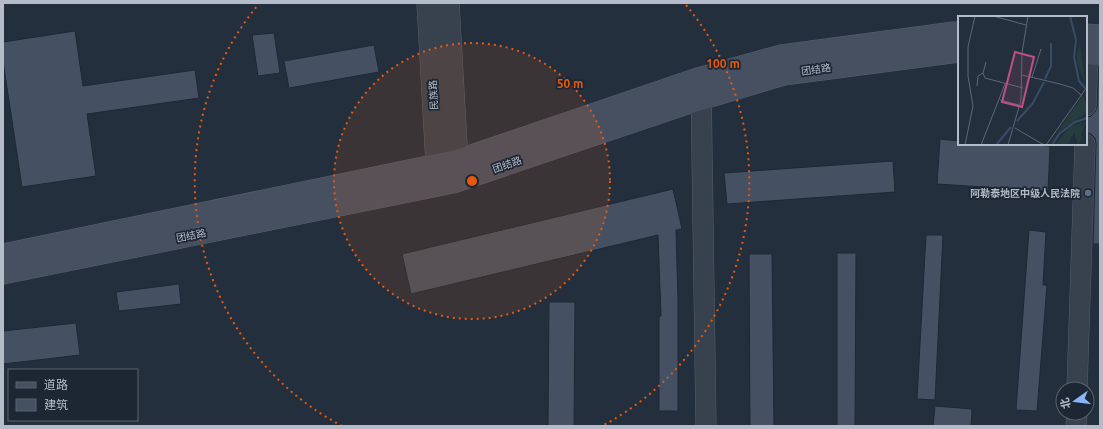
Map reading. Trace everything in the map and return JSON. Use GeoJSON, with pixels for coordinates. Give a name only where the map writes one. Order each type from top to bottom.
{"type":"FeatureCollection","features":[{"type":"Feature","properties":{"kind":"main road","name":"团结路"},"geometry":{"type":"LineString","coordinates":[[3,255],[451,169],[702,88],[781,56],[958,33]]}},
{"type":"Feature","properties":{"kind":"main road"},"geometry":{"type":"LineString","coordinates":[[1090,49],[1100,36]]}},
{"type":"Feature","properties":{"kind":"main road","name":"团结路"},"geometry":{"type":"LineString","coordinates":[[702,88],[784,74],[958,51]]}},
{"type":"Feature","properties":{"kind":"main road","name":"团结路"},"geometry":{"type":"LineString","coordinates":[[3,273],[435,186],[451,169]]}},
{"type":"Feature","properties":{"kind":"street","name":"民族路"},"geometry":{"type":"LineString","coordinates":[[428,3],[451,169]]}},
{"type":"Feature","properties":{"kind":"street","name":"民族路"},"geometry":{"type":"LineString","coordinates":[[448,3],[451,169]]}},
{"type":"Feature","properties":{"kind":"street"},"geometry":{"type":"LineString","coordinates":[[1087,92],[1090,49]]}},
{"type":"Feature","properties":{"kind":"street"},"geometry":{"type":"LineString","coordinates":[[702,88],[706,426]]}},
{"type":"Feature","properties":{"kind":"street"},"geometry":{"type":"LineString","coordinates":[[1077,381],[1085,145]]}},
{"type":"Feature","properties":{"kind":"building"},"geometry":{"type":"Polygon","coordinates":[[[75,31],[83,86],[195,70],[199,98],[87,114],[96,176],[22,187],[3,61],[3,42],[75,31]]]}},
{"type":"Feature","properties":{"kind":"building"},"geometry":{"type":"Polygon","coordinates":[[[274,33],[280,73],[258,76],[252,35],[274,33]]]}},
{"type":"Feature","properties":{"kind":"building"},"geometry":{"type":"Polygon","coordinates":[[[374,45],[379,72],[289,88],[284,61],[374,45]]]}},
{"type":"Feature","properties":{"kind":"building"},"geometry":{"type":"Polygon","coordinates":[[[1100,66],[1100,244],[1093,244],[1096,144],[1095,138],[1091,134],[1087,133],[1087,117],[1091,116],[1097,107],[1100,66]]]}},
{"type":"Feature","properties":{"kind":"building"},"geometry":{"type":"Polygon","coordinates":[[[940,139],[958,141],[958,145],[1050,146],[1048,191],[937,184],[940,139]]]}},
{"type":"Feature","properties":{"kind":"building"},"geometry":{"type":"Polygon","coordinates":[[[893,161],[895,192],[727,204],[724,173],[893,161]]]}},
{"type":"Feature","properties":{"kind":"building"},"geometry":{"type":"Polygon","coordinates":[[[673,189],[682,229],[676,230],[678,300],[678,411],[659,411],[659,316],[661,316],[658,235],[411,294],[402,254],[673,189]]]}},
{"type":"Feature","properties":{"kind":"building"},"geometry":{"type":"Polygon","coordinates":[[[1029,230],[1046,232],[1043,285],[1047,285],[1037,411],[1016,410],[1029,230]]]}},
{"type":"Feature","properties":{"kind":"building"},"geometry":{"type":"Polygon","coordinates":[[[926,235],[943,235],[935,400],[917,399],[926,235]]]}},
{"type":"Feature","properties":{"kind":"building"},"geometry":{"type":"Polygon","coordinates":[[[837,253],[856,253],[855,426],[837,426],[837,253]]]}},
{"type":"Feature","properties":{"kind":"building"},"geometry":{"type":"Polygon","coordinates":[[[749,254],[772,254],[774,426],[750,426],[749,254]]]}},
{"type":"Feature","properties":{"kind":"building"},"geometry":{"type":"Polygon","coordinates":[[[179,284],[181,304],[119,311],[116,292],[179,284]]]}},
{"type":"Feature","properties":{"kind":"building"},"geometry":{"type":"Polygon","coordinates":[[[549,302],[575,302],[574,426],[548,426],[549,302]]]}},
{"type":"Feature","properties":{"kind":"building"},"geometry":{"type":"Polygon","coordinates":[[[76,323],[80,355],[3,364],[3,331],[76,323]]]}},
{"type":"Feature","properties":{"kind":"building"},"geometry":{"type":"Polygon","coordinates":[[[935,406],[972,409],[971,426],[933,426],[935,406]]]}},
{"type":"Feature","properties":{"kind":"place","name":"阿勒泰地区中级人民法院"},"geometry":{"type":"Point","coordinates":[1088,193]}}]}
